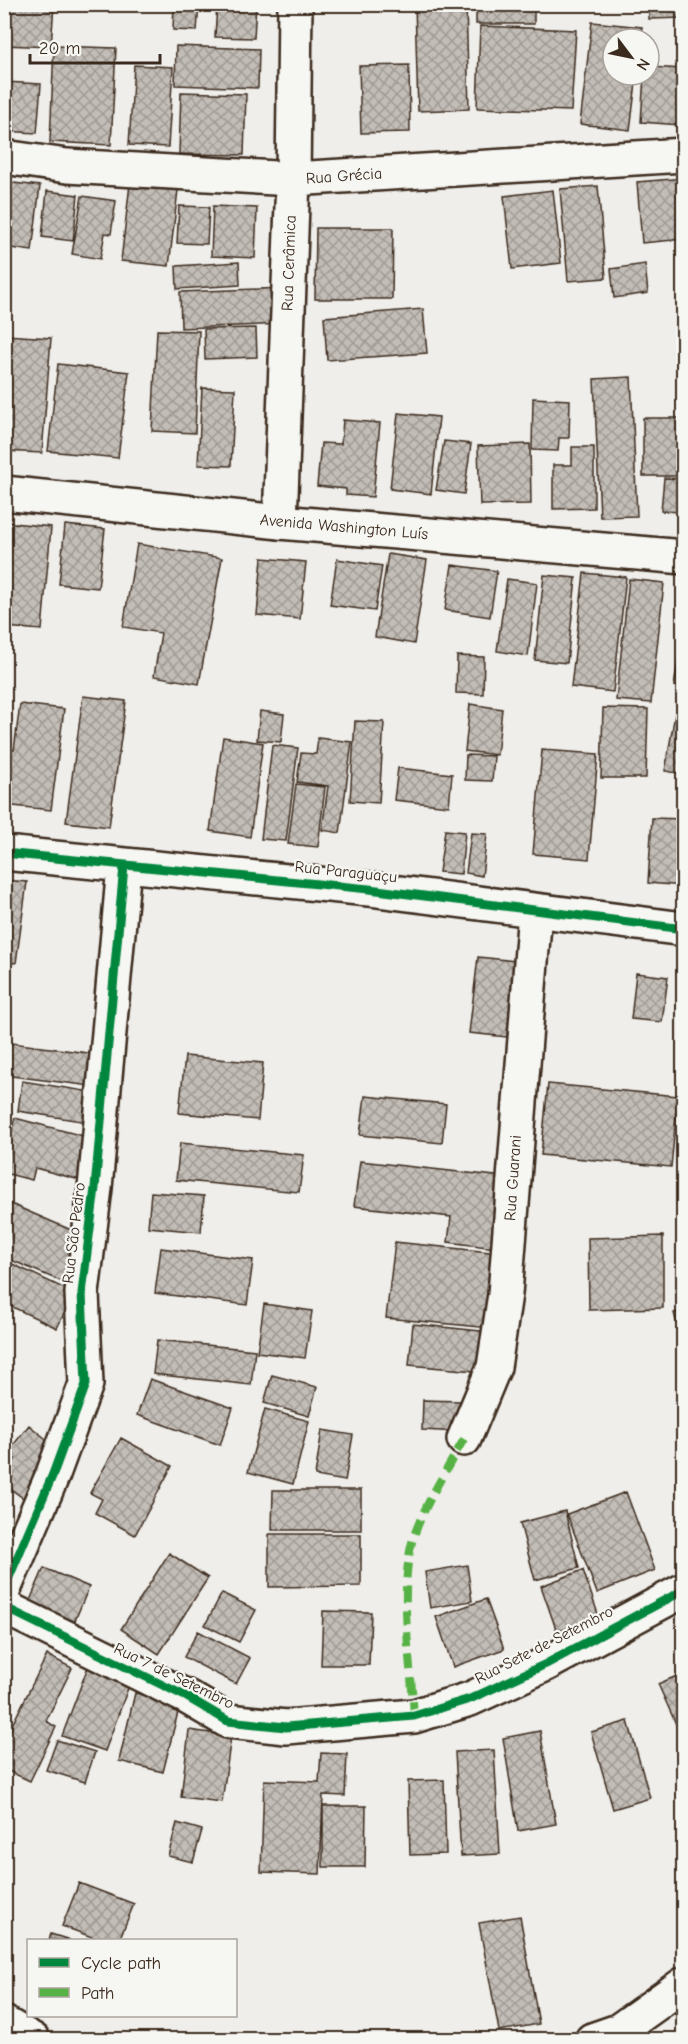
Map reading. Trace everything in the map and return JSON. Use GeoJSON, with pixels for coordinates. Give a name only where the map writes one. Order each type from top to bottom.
{"type":"FeatureCollection","features":[{"type":"Feature","properties":{"kind":"street","name":"Rua Cerâmica"},"geometry":{"type":"LineString","coordinates":[[280,522],[292,179],[295,4]]}},
{"type":"Feature","properties":{"kind":"street","name":"Rua Grécia"},"geometry":{"type":"LineString","coordinates":[[4,157],[67,166],[292,179],[684,155]]}},
{"type":"Feature","properties":{"kind":"street","name":"Avenida Washington Luís"},"geometry":{"type":"LineString","coordinates":[[4,493],[280,522],[684,557]]}},
{"type":"Feature","properties":{"kind":"street","name":"Rua Paraguaçu"},"geometry":{"type":"LineString","coordinates":[[4,853],[369,889],[684,929]]}},
{"type":"Feature","properties":{"kind":"street","name":"Rua São Pedro"},"geometry":{"type":"LineString","coordinates":[[4,1588],[53,1474],[86,1384],[82,1293],[124,866]]}},
{"type":"Feature","properties":{"kind":"street","name":"Rua Guarani"},"geometry":{"type":"LineString","coordinates":[[464,1439],[494,1367],[505,1294],[536,911]]}},
{"type":"Feature","properties":{"kind":"street","name":"Rua Sete de Setembro"},"geometry":{"type":"LineString","coordinates":[[414,1716],[470,1699],[546,1664],[684,1590]]}},
{"type":"Feature","properties":{"kind":"street","name":"Rua 7 de Setembro"},"geometry":{"type":"LineString","coordinates":[[4,1607],[187,1697],[228,1721],[286,1726],[414,1716]]}},
{"type":"Feature","properties":{"kind":"street"},"geometry":{"type":"LineString","coordinates":[[612,2037],[684,1984]]}},
{"type":"Feature","properties":{"kind":"street"},"geometry":{"type":"LineString","coordinates":[[4,2023],[33,2040]]}},
{"type":"Feature","properties":{"kind":"building"},"geometry":{"type":"Polygon","coordinates":[[[5,4],[54,4],[51,47],[4,45],[5,4]]]}},
{"type":"Feature","properties":{"kind":"building"},"geometry":{"type":"Polygon","coordinates":[[[174,4],[199,4],[197,31],[173,30],[174,4]]]}},
{"type":"Feature","properties":{"kind":"building"},"geometry":{"type":"Polygon","coordinates":[[[217,4],[256,4],[254,38],[215,37],[217,4]]]}},
{"type":"Feature","properties":{"kind":"building"},"geometry":{"type":"Polygon","coordinates":[[[415,4],[466,4],[469,109],[418,111],[415,4]]]}},
{"type":"Feature","properties":{"kind":"building"},"geometry":{"type":"Polygon","coordinates":[[[476,4],[534,4],[534,24],[476,24],[476,4]]]}},
{"type":"Feature","properties":{"kind":"building"},"geometry":{"type":"Polygon","coordinates":[[[649,4],[684,4],[684,18],[649,19],[649,4]]]}},
{"type":"Feature","properties":{"kind":"building"},"geometry":{"type":"Polygon","coordinates":[[[592,22],[642,27],[601,27],[601,87],[635,87],[630,130],[580,124],[592,22]]]}},
{"type":"Feature","properties":{"kind":"building"},"geometry":{"type":"Polygon","coordinates":[[[480,26],[576,30],[571,111],[477,108],[480,26]]]}},
{"type":"Feature","properties":{"kind":"building"},"geometry":{"type":"Polygon","coordinates":[[[54,46],[116,48],[111,145],[50,142],[54,46]]]}},
{"type":"Feature","properties":{"kind":"building"},"geometry":{"type":"Polygon","coordinates":[[[176,46],[259,49],[258,88],[175,85],[176,46]]]}},
{"type":"Feature","properties":{"kind":"building"},"geometry":{"type":"Polygon","coordinates":[[[134,65],[173,67],[168,147],[129,145],[134,65]]]}},
{"type":"Feature","properties":{"kind":"building"},"geometry":{"type":"Polygon","coordinates":[[[409,65],[410,132],[361,133],[359,66],[409,65]]]}},
{"type":"Feature","properties":{"kind":"building"},"geometry":{"type":"Polygon","coordinates":[[[661,68],[684,69],[680,125],[641,122],[643,87],[661,87],[661,68]]]}},
{"type":"Feature","properties":{"kind":"building"},"geometry":{"type":"Polygon","coordinates":[[[4,82],[41,84],[37,133],[4,131],[4,82]]]}},
{"type":"Feature","properties":{"kind":"building"},"geometry":{"type":"Polygon","coordinates":[[[181,92],[246,94],[244,155],[179,154],[181,92]]]}},
{"type":"Feature","properties":{"kind":"building"},"geometry":{"type":"Polygon","coordinates":[[[684,178],[684,239],[642,243],[637,182],[684,178]]]}},
{"type":"Feature","properties":{"kind":"building"},"geometry":{"type":"Polygon","coordinates":[[[4,182],[40,186],[32,251],[4,247],[4,182]]]}},
{"type":"Feature","properties":{"kind":"building"},"geometry":{"type":"Polygon","coordinates":[[[130,184],[178,190],[169,266],[121,261],[130,184]]]}},
{"type":"Feature","properties":{"kind":"building"},"geometry":{"type":"Polygon","coordinates":[[[598,186],[606,278],[568,281],[560,189],[598,186]]]}},
{"type":"Feature","properties":{"kind":"building"},"geometry":{"type":"Polygon","coordinates":[[[553,190],[561,263],[512,269],[504,196],[553,190]]]}},
{"type":"Feature","properties":{"kind":"building"},"geometry":{"type":"Polygon","coordinates":[[[47,191],[78,195],[73,241],[42,237],[47,191]]]}},
{"type":"Feature","properties":{"kind":"building"},"geometry":{"type":"Polygon","coordinates":[[[82,196],[116,201],[111,234],[105,233],[100,259],[72,254],[82,196]]]}},
{"type":"Feature","properties":{"kind":"building"},"geometry":{"type":"Polygon","coordinates":[[[179,206],[209,207],[207,244],[177,243],[179,206]]]}},
{"type":"Feature","properties":{"kind":"building"},"geometry":{"type":"Polygon","coordinates":[[[213,206],[257,208],[255,258],[211,256],[213,206]]]}},
{"type":"Feature","properties":{"kind":"building"},"geometry":{"type":"Polygon","coordinates":[[[316,228],[393,228],[392,299],[315,299],[316,228]]]}},
{"type":"Feature","properties":{"kind":"building"},"geometry":{"type":"Polygon","coordinates":[[[239,262],[240,285],[177,289],[176,266],[239,262]]]}},
{"type":"Feature","properties":{"kind":"building"},"geometry":{"type":"Polygon","coordinates":[[[645,264],[648,293],[614,298],[611,269],[645,264]]]}},
{"type":"Feature","properties":{"kind":"building"},"geometry":{"type":"Polygon","coordinates":[[[285,288],[286,324],[181,328],[180,292],[285,288]]]}},
{"type":"Feature","properties":{"kind":"building"},"geometry":{"type":"Polygon","coordinates":[[[423,309],[427,353],[327,360],[324,317],[423,309]]]}},
{"type":"Feature","properties":{"kind":"building"},"geometry":{"type":"Polygon","coordinates":[[[256,328],[257,357],[205,359],[204,329],[256,328]]]}},
{"type":"Feature","properties":{"kind":"building"},"geometry":{"type":"Polygon","coordinates":[[[157,330],[199,331],[195,433],[152,431],[157,330]]]}},
{"type":"Feature","properties":{"kind":"building"},"geometry":{"type":"Polygon","coordinates":[[[5,335],[51,338],[42,453],[4,451],[5,335]]]}},
{"type":"Feature","properties":{"kind":"building"},"geometry":{"type":"Polygon","coordinates":[[[58,364],[129,372],[118,458],[48,451],[58,364]]]}},
{"type":"Feature","properties":{"kind":"building"},"geometry":{"type":"Polygon","coordinates":[[[631,377],[637,516],[600,517],[594,379],[631,377]]]}},
{"type":"Feature","properties":{"kind":"building"},"geometry":{"type":"Polygon","coordinates":[[[202,388],[235,389],[231,466],[198,465],[202,388]]]}},
{"type":"Feature","properties":{"kind":"building"},"geometry":{"type":"Polygon","coordinates":[[[533,398],[570,400],[569,438],[559,438],[558,451],[532,450],[533,398]]]}},
{"type":"Feature","properties":{"kind":"building"},"geometry":{"type":"Polygon","coordinates":[[[398,413],[439,417],[431,494],[390,489],[398,413]]]}},
{"type":"Feature","properties":{"kind":"building"},"geometry":{"type":"Polygon","coordinates":[[[643,418],[684,418],[684,476],[643,476],[643,418]]]}},
{"type":"Feature","properties":{"kind":"building"},"geometry":{"type":"Polygon","coordinates":[[[343,420],[380,423],[373,497],[346,495],[346,489],[317,486],[321,443],[341,444],[343,420]]]}},
{"type":"Feature","properties":{"kind":"building"},"geometry":{"type":"Polygon","coordinates":[[[444,441],[471,444],[464,494],[436,490],[444,441]]]}},
{"type":"Feature","properties":{"kind":"building"},"geometry":{"type":"Polygon","coordinates":[[[530,444],[531,504],[480,505],[478,446],[530,444]]]}},
{"type":"Feature","properties":{"kind":"building"},"geometry":{"type":"Polygon","coordinates":[[[572,447],[594,447],[594,508],[553,509],[553,465],[572,465],[572,447]]]}},
{"type":"Feature","properties":{"kind":"building"},"geometry":{"type":"Polygon","coordinates":[[[664,478],[684,479],[684,512],[661,511],[664,478]]]}},
{"type":"Feature","properties":{"kind":"building"},"geometry":{"type":"Polygon","coordinates":[[[4,522],[51,527],[42,630],[4,627],[4,522]]]}},
{"type":"Feature","properties":{"kind":"building"},"geometry":{"type":"Polygon","coordinates":[[[65,525],[105,529],[98,588],[59,584],[65,525]]]}},
{"type":"Feature","properties":{"kind":"building"},"geometry":{"type":"Polygon","coordinates":[[[137,544],[222,558],[199,684],[154,676],[161,633],[123,627],[137,544]]]}},
{"type":"Feature","properties":{"kind":"building"},"geometry":{"type":"Polygon","coordinates":[[[388,554],[427,560],[414,644],[375,637],[388,554]]]}},
{"type":"Feature","properties":{"kind":"building"},"geometry":{"type":"Polygon","coordinates":[[[262,558],[306,562],[300,619],[257,615],[262,558]]]}},
{"type":"Feature","properties":{"kind":"building"},"geometry":{"type":"Polygon","coordinates":[[[337,559],[382,566],[375,611],[330,605],[337,559]]]}},
{"type":"Feature","properties":{"kind":"building"},"geometry":{"type":"Polygon","coordinates":[[[452,565],[497,571],[490,617],[445,610],[452,565]]]}},
{"type":"Feature","properties":{"kind":"building"},"geometry":{"type":"Polygon","coordinates":[[[584,573],[626,577],[613,692],[571,687],[584,573]]]}},
{"type":"Feature","properties":{"kind":"building"},"geometry":{"type":"Polygon","coordinates":[[[544,575],[576,578],[567,663],[535,660],[544,575]]]}},
{"type":"Feature","properties":{"kind":"building"},"geometry":{"type":"Polygon","coordinates":[[[507,579],[537,583],[528,656],[497,651],[507,579]]]}},
{"type":"Feature","properties":{"kind":"building"},"geometry":{"type":"Polygon","coordinates":[[[629,579],[664,583],[651,703],[616,700],[629,579]]]}},
{"type":"Feature","properties":{"kind":"building"},"geometry":{"type":"Polygon","coordinates":[[[684,627],[684,687],[674,686],[684,627]]]}},
{"type":"Feature","properties":{"kind":"building"},"geometry":{"type":"Polygon","coordinates":[[[457,656],[484,657],[483,694],[456,693],[457,656]]]}},
{"type":"Feature","properties":{"kind":"building"},"geometry":{"type":"Polygon","coordinates":[[[83,696],[126,701],[109,827],[66,822],[83,696]]]}},
{"type":"Feature","properties":{"kind":"building"},"geometry":{"type":"Polygon","coordinates":[[[20,704],[64,709],[51,810],[4,805],[4,748],[14,750],[20,704]]]}},
{"type":"Feature","properties":{"kind":"building"},"geometry":{"type":"Polygon","coordinates":[[[470,704],[502,709],[497,755],[465,751],[470,704]]]}},
{"type":"Feature","properties":{"kind":"building"},"geometry":{"type":"Polygon","coordinates":[[[603,708],[648,709],[646,778],[601,778],[603,708]]]}},
{"type":"Feature","properties":{"kind":"building"},"geometry":{"type":"Polygon","coordinates":[[[260,711],[284,714],[281,742],[257,740],[260,711]]]}},
{"type":"Feature","properties":{"kind":"building"},"geometry":{"type":"Polygon","coordinates":[[[675,714],[684,715],[684,774],[665,771],[675,714]]]}},
{"type":"Feature","properties":{"kind":"building"},"geometry":{"type":"Polygon","coordinates":[[[355,721],[384,722],[379,803],[350,801],[355,721]]]}},
{"type":"Feature","properties":{"kind":"building"},"geometry":{"type":"Polygon","coordinates":[[[223,737],[263,743],[250,837],[210,831],[223,737]]]}},
{"type":"Feature","properties":{"kind":"building"},"geometry":{"type":"Polygon","coordinates":[[[318,738],[352,742],[340,833],[322,830],[328,786],[297,782],[301,753],[316,754],[318,738]]]}},
{"type":"Feature","properties":{"kind":"building"},"geometry":{"type":"Polygon","coordinates":[[[272,745],[298,748],[286,841],[261,839],[272,745]]]}},
{"type":"Feature","properties":{"kind":"building"},"geometry":{"type":"Polygon","coordinates":[[[542,750],[598,754],[589,859],[533,854],[542,750]]]}},
{"type":"Feature","properties":{"kind":"building"},"geometry":{"type":"Polygon","coordinates":[[[466,755],[494,756],[492,781],[465,780],[466,755]]]}},
{"type":"Feature","properties":{"kind":"building"},"geometry":{"type":"Polygon","coordinates":[[[398,768],[452,774],[449,806],[394,800],[398,768]]]}},
{"type":"Feature","properties":{"kind":"building"},"geometry":{"type":"Polygon","coordinates":[[[296,784],[325,787],[318,847],[288,844],[296,784]]]}},
{"type":"Feature","properties":{"kind":"building"},"geometry":{"type":"Polygon","coordinates":[[[652,818],[684,819],[684,886],[648,883],[652,818]]]}},
{"type":"Feature","properties":{"kind":"building"},"geometry":{"type":"Polygon","coordinates":[[[445,830],[465,832],[461,874],[439,872],[445,830]]]}},
{"type":"Feature","properties":{"kind":"building"},"geometry":{"type":"Polygon","coordinates":[[[471,833],[487,834],[482,876],[466,873],[471,833]]]}},
{"type":"Feature","properties":{"kind":"building"},"geometry":{"type":"Polygon","coordinates":[[[4,880],[27,882],[16,963],[4,962],[4,880]]]}},
{"type":"Feature","properties":{"kind":"building"},"geometry":{"type":"Polygon","coordinates":[[[478,957],[516,961],[507,1037],[469,1033],[478,957]]]}},
{"type":"Feature","properties":{"kind":"building"},"geometry":{"type":"Polygon","coordinates":[[[636,973],[668,977],[662,1022],[631,1019],[636,973]]]}},
{"type":"Feature","properties":{"kind":"building"},"geometry":{"type":"Polygon","coordinates":[[[4,1042],[103,1055],[99,1087],[4,1075],[4,1042]]]}},
{"type":"Feature","properties":{"kind":"building"},"geometry":{"type":"Polygon","coordinates":[[[185,1056],[263,1063],[258,1120],[179,1113],[185,1056]]]}},
{"type":"Feature","properties":{"kind":"building"},"geometry":{"type":"Polygon","coordinates":[[[22,1081],[92,1092],[87,1122],[18,1111],[22,1081]]]}},
{"type":"Feature","properties":{"kind":"building"},"geometry":{"type":"Polygon","coordinates":[[[548,1084],[678,1096],[671,1167],[541,1155],[548,1084]]]}},
{"type":"Feature","properties":{"kind":"building"},"geometry":{"type":"Polygon","coordinates":[[[365,1096],[446,1104],[442,1143],[360,1135],[365,1096]]]}},
{"type":"Feature","properties":{"kind":"building"},"geometry":{"type":"Polygon","coordinates":[[[15,1118],[91,1138],[80,1180],[35,1168],[32,1180],[4,1173],[4,1155],[15,1118]]]}},
{"type":"Feature","properties":{"kind":"building"},"geometry":{"type":"Polygon","coordinates":[[[180,1143],[304,1155],[299,1192],[176,1180],[180,1143]]]}},
{"type":"Feature","properties":{"kind":"building"},"geometry":{"type":"Polygon","coordinates":[[[360,1161],[504,1177],[495,1248],[448,1242],[451,1217],[354,1206],[360,1161]]]}},
{"type":"Feature","properties":{"kind":"building"},"geometry":{"type":"Polygon","coordinates":[[[151,1192],[204,1196],[201,1232],[148,1227],[151,1192]]]}},
{"type":"Feature","properties":{"kind":"building"},"geometry":{"type":"Polygon","coordinates":[[[4,1201],[85,1236],[65,1283],[4,1257],[4,1201]]]}},
{"type":"Feature","properties":{"kind":"building"},"geometry":{"type":"Polygon","coordinates":[[[663,1236],[663,1308],[589,1310],[588,1238],[663,1236]]]}},
{"type":"Feature","properties":{"kind":"building"},"geometry":{"type":"Polygon","coordinates":[[[395,1242],[499,1253],[491,1328],[386,1318],[395,1242]]]}},
{"type":"Feature","properties":{"kind":"building"},"geometry":{"type":"Polygon","coordinates":[[[161,1248],[253,1260],[247,1305],[155,1293],[161,1248]]]}},
{"type":"Feature","properties":{"kind":"building"},"geometry":{"type":"Polygon","coordinates":[[[4,1260],[74,1293],[57,1328],[4,1303],[4,1260]]]}},
{"type":"Feature","properties":{"kind":"building"},"geometry":{"type":"Polygon","coordinates":[[[264,1304],[312,1311],[305,1358],[257,1352],[264,1304]]]}},
{"type":"Feature","properties":{"kind":"building"},"geometry":{"type":"Polygon","coordinates":[[[684,1310],[684,1351],[674,1313],[684,1310]]]}},
{"type":"Feature","properties":{"kind":"building"},"geometry":{"type":"Polygon","coordinates":[[[413,1324],[490,1332],[486,1372],[409,1365],[413,1324]]]}},
{"type":"Feature","properties":{"kind":"building"},"geometry":{"type":"Polygon","coordinates":[[[157,1340],[255,1350],[251,1385],[153,1374],[157,1340]]]}},
{"type":"Feature","properties":{"kind":"building"},"geometry":{"type":"Polygon","coordinates":[[[272,1375],[317,1387],[309,1416],[264,1403],[272,1375]]]}},
{"type":"Feature","properties":{"kind":"building"},"geometry":{"type":"Polygon","coordinates":[[[150,1379],[233,1408],[220,1445],[137,1415],[150,1379]]]}},
{"type":"Feature","properties":{"kind":"building"},"geometry":{"type":"Polygon","coordinates":[[[423,1400],[460,1401],[459,1432],[422,1430],[423,1400]]]}},
{"type":"Feature","properties":{"kind":"building"},"geometry":{"type":"Polygon","coordinates":[[[265,1409],[309,1421],[293,1484],[248,1472],[265,1409]]]}},
{"type":"Feature","properties":{"kind":"building"},"geometry":{"type":"Polygon","coordinates":[[[29,1425],[51,1443],[40,1457],[52,1467],[27,1501],[4,1484],[4,1474],[15,1459],[7,1453],[29,1425]]]}},
{"type":"Feature","properties":{"kind":"building"},"geometry":{"type":"Polygon","coordinates":[[[322,1430],[353,1435],[345,1481],[315,1476],[322,1430]]]}},
{"type":"Feature","properties":{"kind":"building"},"geometry":{"type":"Polygon","coordinates":[[[121,1438],[172,1466],[135,1535],[95,1513],[102,1499],[90,1493],[121,1438]]]}},
{"type":"Feature","properties":{"kind":"building"},"geometry":{"type":"Polygon","coordinates":[[[273,1490],[361,1490],[361,1530],[272,1530],[273,1490]]]}},
{"type":"Feature","properties":{"kind":"building"},"geometry":{"type":"Polygon","coordinates":[[[626,1492],[655,1570],[597,1593],[567,1514],[626,1492]]]}},
{"type":"Feature","properties":{"kind":"building"},"geometry":{"type":"Polygon","coordinates":[[[565,1511],[579,1568],[535,1580],[520,1523],[565,1511]]]}},
{"type":"Feature","properties":{"kind":"building"},"geometry":{"type":"Polygon","coordinates":[[[269,1534],[361,1534],[361,1586],[269,1587],[269,1534]]]}},
{"type":"Feature","properties":{"kind":"building"},"geometry":{"type":"Polygon","coordinates":[[[169,1553],[208,1578],[159,1654],[121,1629],[169,1553]]]}},
{"type":"Feature","properties":{"kind":"building"},"geometry":{"type":"Polygon","coordinates":[[[467,1565],[472,1601],[430,1608],[425,1572],[467,1565]]]}},
{"type":"Feature","properties":{"kind":"building"},"geometry":{"type":"Polygon","coordinates":[[[44,1568],[89,1587],[73,1625],[28,1605],[44,1568]]]}},
{"type":"Feature","properties":{"kind":"building"},"geometry":{"type":"Polygon","coordinates":[[[583,1570],[599,1617],[557,1632],[541,1586],[583,1570]]]}},
{"type":"Feature","properties":{"kind":"building"},"geometry":{"type":"Polygon","coordinates":[[[222,1593],[256,1610],[239,1642],[205,1625],[222,1593]]]}},
{"type":"Feature","properties":{"kind":"building"},"geometry":{"type":"Polygon","coordinates":[[[486,1599],[504,1649],[453,1667],[436,1617],[486,1599]]]}},
{"type":"Feature","properties":{"kind":"building"},"geometry":{"type":"Polygon","coordinates":[[[323,1611],[371,1612],[369,1665],[321,1665],[323,1611]]]}},
{"type":"Feature","properties":{"kind":"building"},"geometry":{"type":"Polygon","coordinates":[[[198,1631],[250,1658],[236,1684],[184,1657],[198,1631]]]}},
{"type":"Feature","properties":{"kind":"building"},"geometry":{"type":"Polygon","coordinates":[[[47,1655],[72,1668],[46,1721],[56,1727],[30,1781],[4,1769],[4,1741],[47,1655]]]}},
{"type":"Feature","properties":{"kind":"building"},"geometry":{"type":"Polygon","coordinates":[[[89,1664],[131,1680],[105,1751],[62,1736],[89,1664]]]}},
{"type":"Feature","properties":{"kind":"building"},"geometry":{"type":"Polygon","coordinates":[[[684,1673],[684,1742],[658,1684],[684,1673]]]}},
{"type":"Feature","properties":{"kind":"building"},"geometry":{"type":"Polygon","coordinates":[[[135,1693],[180,1704],[163,1772],[119,1761],[135,1693]]]}},
{"type":"Feature","properties":{"kind":"building"},"geometry":{"type":"Polygon","coordinates":[[[628,1721],[650,1798],[613,1809],[591,1732],[628,1721]]]}},
{"type":"Feature","properties":{"kind":"building"},"geometry":{"type":"Polygon","coordinates":[[[189,1730],[231,1736],[222,1802],[181,1797],[189,1730]]]}},
{"type":"Feature","properties":{"kind":"building"},"geometry":{"type":"Polygon","coordinates":[[[540,1731],[556,1824],[518,1831],[503,1738],[540,1731]]]}},
{"type":"Feature","properties":{"kind":"building"},"geometry":{"type":"Polygon","coordinates":[[[57,1740],[95,1752],[85,1782],[46,1770],[57,1740]]]}},
{"type":"Feature","properties":{"kind":"building"},"geometry":{"type":"Polygon","coordinates":[[[494,1750],[500,1854],[461,1856],[455,1752],[494,1750]]]}},
{"type":"Feature","properties":{"kind":"building"},"geometry":{"type":"Polygon","coordinates":[[[321,1753],[347,1754],[345,1796],[323,1795],[320,1874],[261,1872],[264,1780],[319,1782],[321,1753]]]}},
{"type":"Feature","properties":{"kind":"building"},"geometry":{"type":"Polygon","coordinates":[[[444,1780],[446,1854],[410,1855],[408,1781],[444,1780]]]}},
{"type":"Feature","properties":{"kind":"building"},"geometry":{"type":"Polygon","coordinates":[[[323,1806],[366,1806],[365,1867],[323,1867],[323,1806]]]}},
{"type":"Feature","properties":{"kind":"building"},"geometry":{"type":"Polygon","coordinates":[[[177,1823],[202,1830],[193,1862],[168,1856],[177,1823]]]}},
{"type":"Feature","properties":{"kind":"building"},"geometry":{"type":"Polygon","coordinates":[[[79,1883],[134,1904],[119,1939],[97,1939],[62,1926],[79,1883]]]}},
{"type":"Feature","properties":{"kind":"building"},"geometry":{"type":"Polygon","coordinates":[[[520,1916],[539,2024],[499,2031],[479,1923],[520,1916]]]}},
{"type":"Feature","properties":{"kind":"building"},"geometry":{"type":"Polygon","coordinates":[[[51,1934],[67,1939],[49,1939],[51,1934]]]}},
{"type":"Feature","properties":{"kind":"marked path"},"geometry":{"type":"LineString","coordinates":[[414,1716],[406,1612],[410,1551],[425,1509],[464,1439]]}},
{"type":"Feature","properties":{"kind":"cycle path"},"geometry":{"type":"LineString","coordinates":[[4,853],[369,889],[684,929]]}},
{"type":"Feature","properties":{"kind":"cycle path"},"geometry":{"type":"LineString","coordinates":[[4,1589],[53,1474],[86,1384],[82,1293],[95,1188],[124,866]]}},
{"type":"Feature","properties":{"kind":"cycle path"},"geometry":{"type":"LineString","coordinates":[[4,1607],[187,1697],[228,1721],[286,1727],[414,1716],[470,1699],[546,1664],[684,1590]]}}]}
